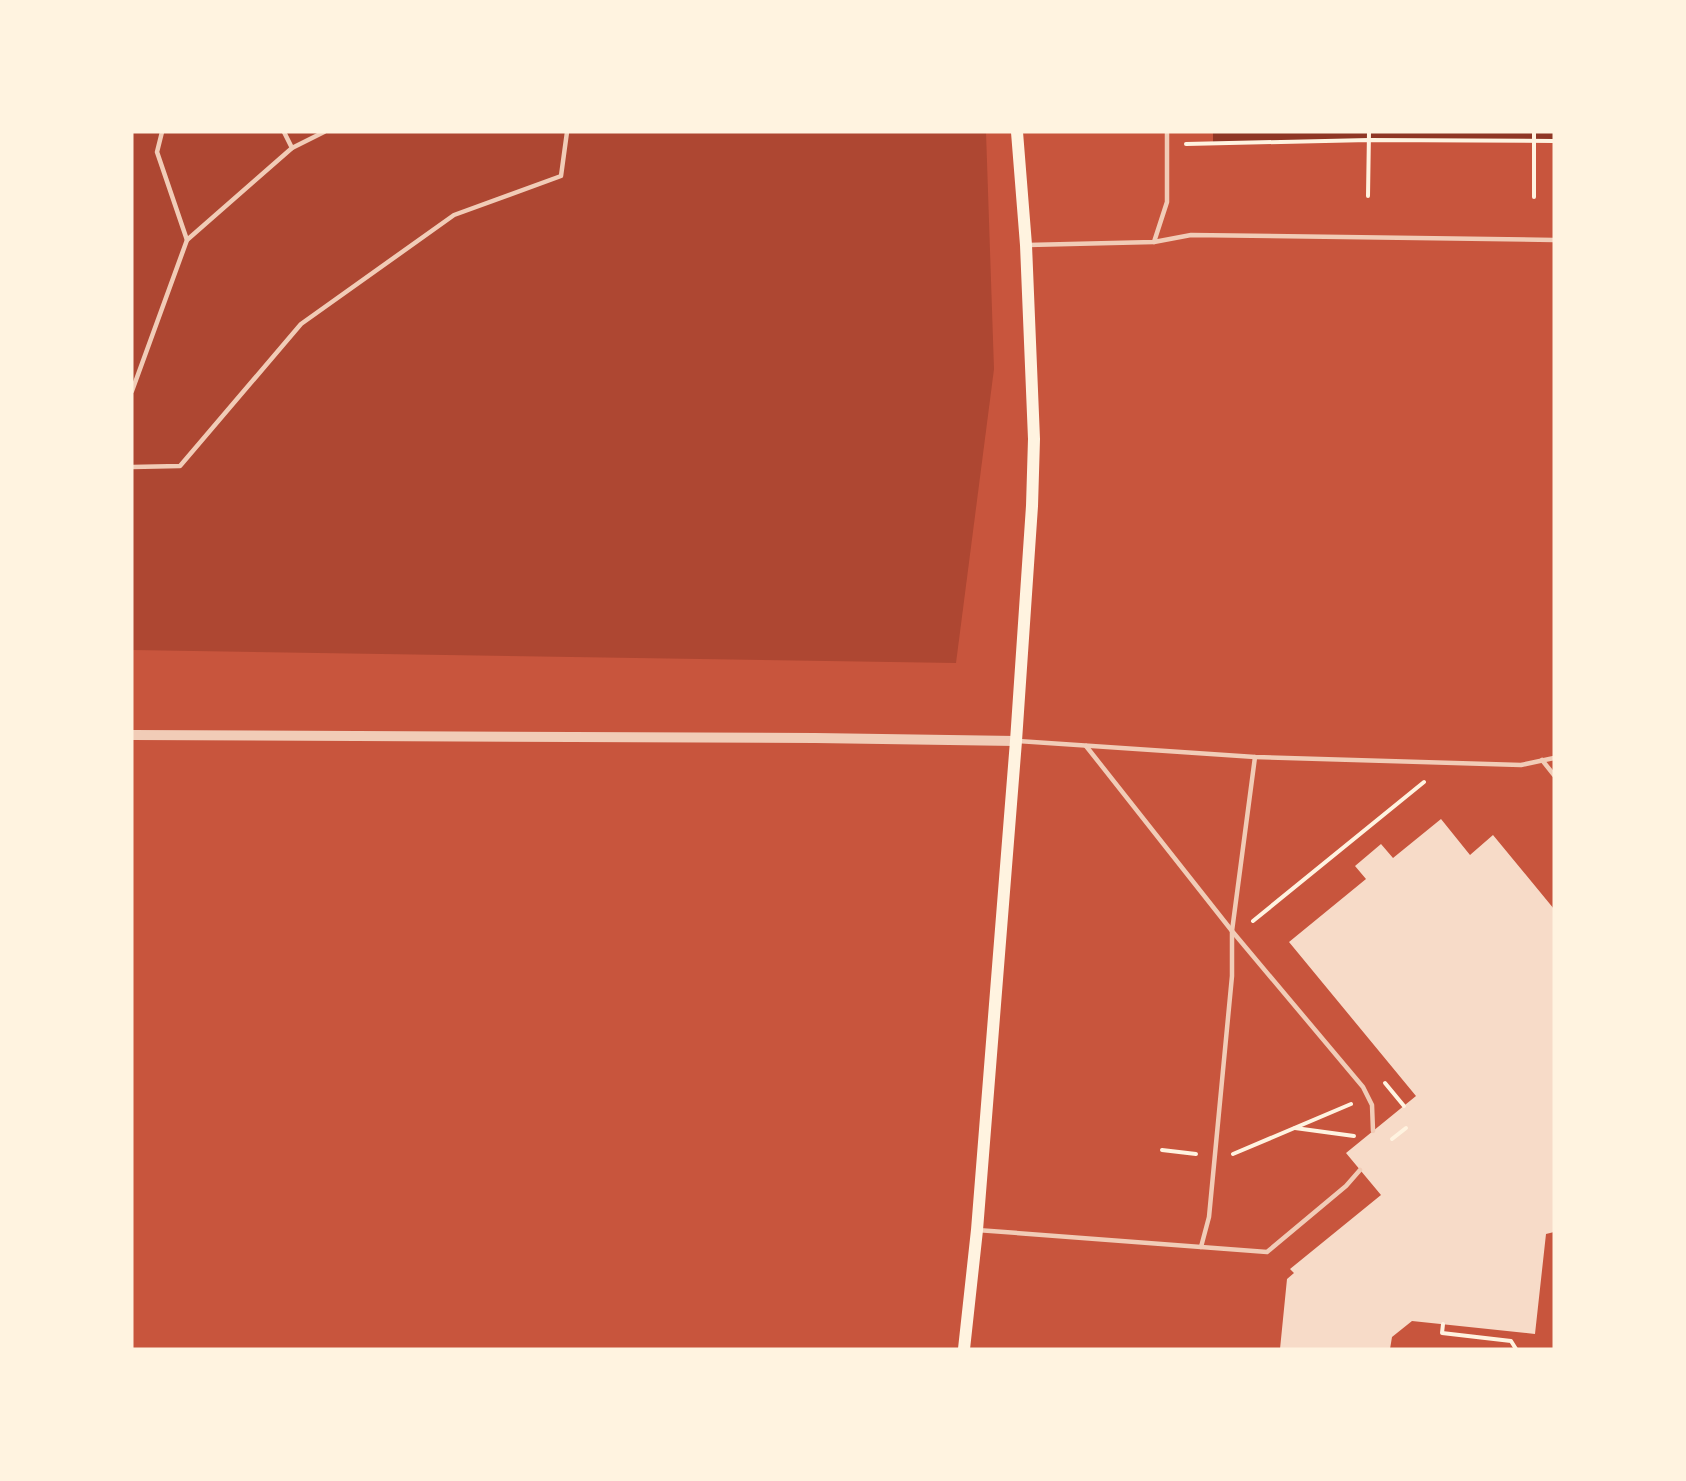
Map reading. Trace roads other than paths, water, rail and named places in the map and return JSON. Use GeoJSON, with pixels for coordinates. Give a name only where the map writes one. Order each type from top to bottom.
{"type":"FeatureCollection","features":[{"type":"Feature","properties":{"kind":"main road"},"geometry":{"type":"LineString","coordinates":[[964,1349],[977,1230],[1016,741],[1032,506],[1034,439],[1026,245],[1017,132]]}},
{"type":"Feature","properties":{"kind":"street"},"geometry":{"type":"LineString","coordinates":[[132,735],[1016,741]]}},
{"type":"Feature","properties":{"kind":"lane"},"geometry":{"type":"LineString","coordinates":[[162,132],[157,152],[187,240]]}},
{"type":"Feature","properties":{"kind":"lane"},"geometry":{"type":"LineString","coordinates":[[284,132],[292,148]]}},
{"type":"Feature","properties":{"kind":"lane"},"geometry":{"type":"LineString","coordinates":[[132,391],[187,240],[292,148],[324,132]]}},
{"type":"Feature","properties":{"kind":"lane"},"geometry":{"type":"LineString","coordinates":[[132,467],[180,466],[301,324],[454,215],[561,176],[567,132]]}},
{"type":"Feature","properties":{"kind":"lane"},"geometry":{"type":"LineString","coordinates":[[1154,243],[1167,202],[1167,132]]}},
{"type":"Feature","properties":{"kind":"lane"},"geometry":{"type":"LineString","coordinates":[[1026,245],[1154,243],[1191,235],[1554,240]]}},
{"type":"Feature","properties":{"kind":"lane"},"geometry":{"type":"LineString","coordinates":[[1016,741],[1255,757],[1521,765],[1554,758]]}},
{"type":"Feature","properties":{"kind":"lane"},"geometry":{"type":"LineString","coordinates":[[1086,746],[1232,931],[1363,1087],[1372,1105],[1373,1131]]}},
{"type":"Feature","properties":{"kind":"lane"},"geometry":{"type":"LineString","coordinates":[[1201,1247],[1209,1217],[1232,976],[1232,931],[1255,757]]}},
{"type":"Feature","properties":{"kind":"lane"},"geometry":{"type":"LineString","coordinates":[[1542,760],[1554,775]]}},
{"type":"Feature","properties":{"kind":"lane"},"geometry":{"type":"LineString","coordinates":[[977,1230],[1267,1252],[1346,1186],[1360,1170]]}}]}
